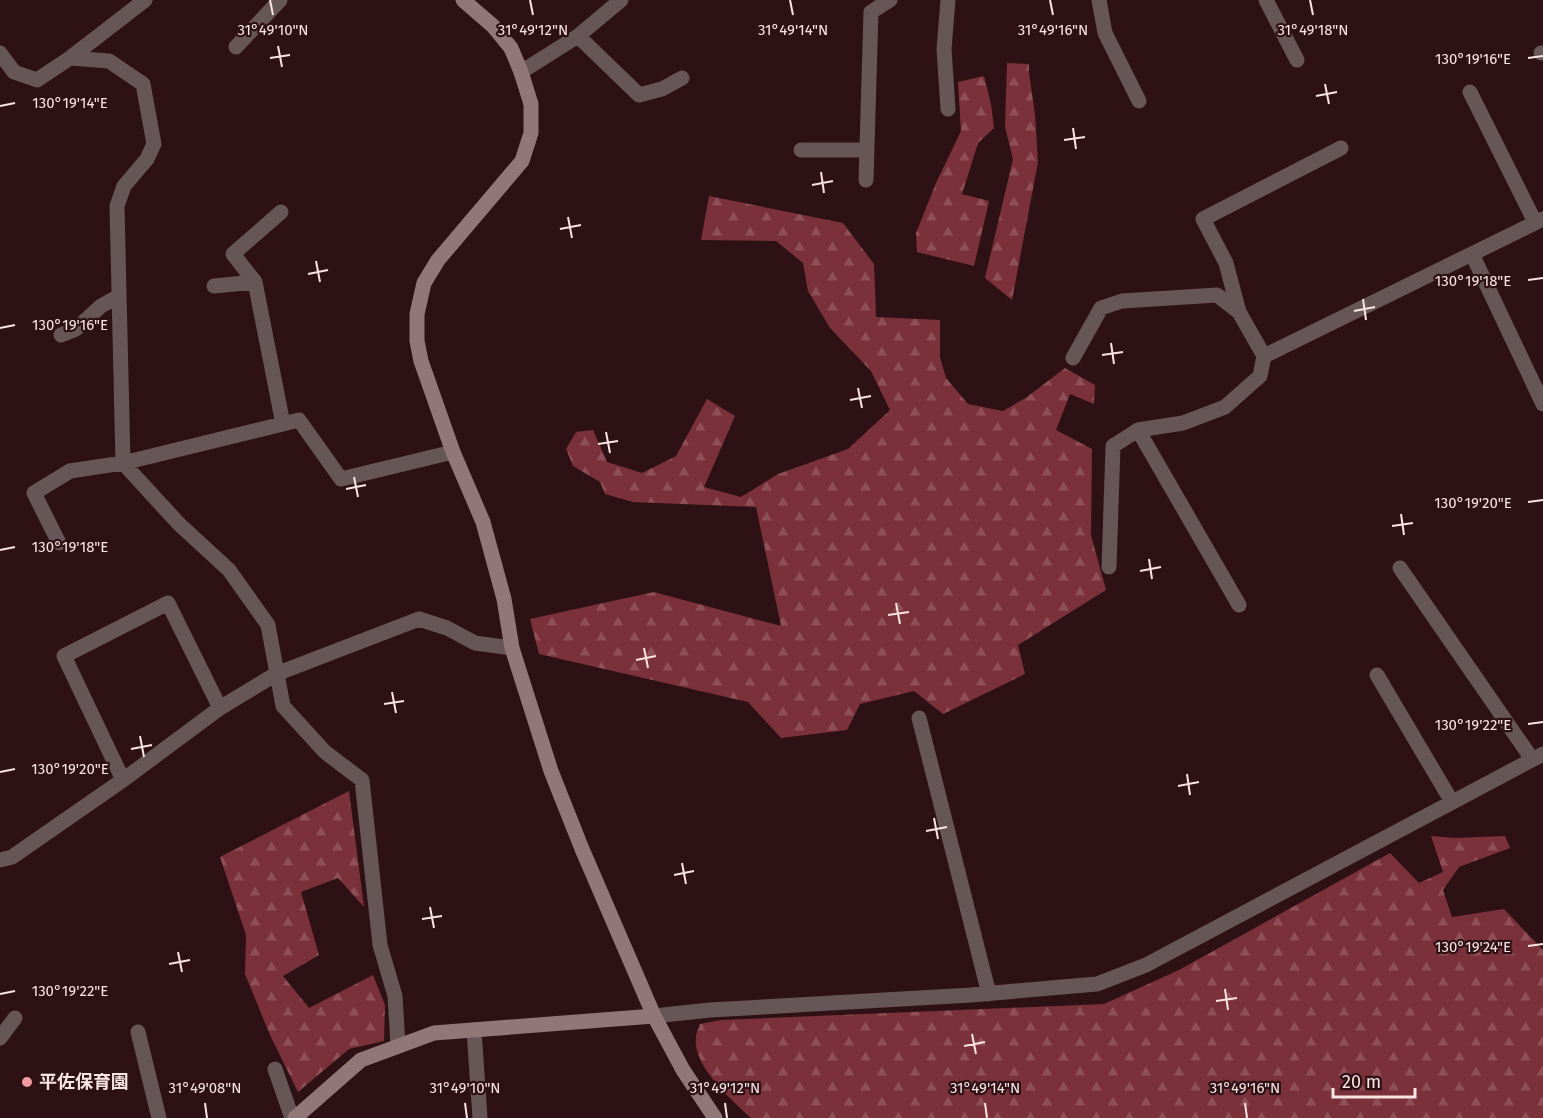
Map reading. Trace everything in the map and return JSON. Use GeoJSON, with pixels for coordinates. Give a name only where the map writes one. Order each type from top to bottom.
{"type":"FeatureCollection","features":[{"type":"Feature","properties":{"kind":"street"},"geometry":{"type":"LineString","coordinates":[[0,53],[14,72],[37,80],[70,58],[145,0]]}},
{"type":"Feature","properties":{"kind":"street"},"geometry":{"type":"LineString","coordinates":[[236,47],[280,0]]}},
{"type":"Feature","properties":{"kind":"street"},"geometry":{"type":"LineString","coordinates":[[521,72],[578,36],[621,0]]}},
{"type":"Feature","properties":{"kind":"street"},"geometry":{"type":"LineString","coordinates":[[866,180],[871,6],[891,0]]}},
{"type":"Feature","properties":{"kind":"street"},"geometry":{"type":"LineString","coordinates":[[948,0],[944,49],[948,109]]}},
{"type":"Feature","properties":{"kind":"street"},"geometry":{"type":"LineString","coordinates":[[1099,0],[1104,33],[1139,101]]}},
{"type":"Feature","properties":{"kind":"street"},"geometry":{"type":"LineString","coordinates":[[1266,0],[1297,60]]}},
{"type":"Feature","properties":{"kind":"street"},"geometry":{"type":"LineString","coordinates":[[466,1],[493,26],[511,48],[531,104],[531,133],[522,161],[438,260],[424,283],[417,314],[417,341],[421,362],[453,452],[483,522],[504,599],[512,648],[550,771],[654,1016],[683,1070],[715,1118]]}},
{"type":"Feature","properties":{"kind":"street"},"geometry":{"type":"LineString","coordinates":[[578,36],[639,95],[662,89],[682,78]]}},
{"type":"Feature","properties":{"kind":"street"},"geometry":{"type":"LineString","coordinates":[[70,58],[109,61],[143,84],[154,144],[147,159],[124,186],[117,206],[123,463],[179,524],[229,570],[268,625],[283,706],[325,752],[362,780],[380,945],[395,996],[398,1045]]}},
{"type":"Feature","properties":{"kind":"street"},"geometry":{"type":"LineString","coordinates":[[1264,356],[1539,221],[1470,92]]}},
{"type":"Feature","properties":{"kind":"street"},"geometry":{"type":"LineString","coordinates":[[1109,567],[1113,446],[1138,430],[1183,423],[1225,407],[1260,376],[1264,356],[1239,312],[1226,263],[1203,219],[1341,148]]}},
{"type":"Feature","properties":{"kind":"street"},"geometry":{"type":"LineString","coordinates":[[801,150],[867,150]]}},
{"type":"Feature","properties":{"kind":"street"},"geometry":{"type":"LineString","coordinates":[[280,212],[233,254],[255,282],[283,424]]}},
{"type":"Feature","properties":{"kind":"street"},"geometry":{"type":"LineString","coordinates":[[1472,254],[1543,404]]}},
{"type":"Feature","properties":{"kind":"street"},"geometry":{"type":"LineString","coordinates":[[214,286],[255,282]]}},
{"type":"Feature","properties":{"kind":"street"},"geometry":{"type":"LineString","coordinates":[[61,334],[76,329],[101,306],[119,296]]}},
{"type":"Feature","properties":{"kind":"street"},"geometry":{"type":"LineString","coordinates":[[1073,358],[1101,308],[1122,301],[1217,296],[1239,312]]}},
{"type":"Feature","properties":{"kind":"street"},"geometry":{"type":"LineString","coordinates":[[59,543],[34,493],[70,471],[123,463],[299,420],[341,479],[453,452]]}},
{"type":"Feature","properties":{"kind":"street"},"geometry":{"type":"LineString","coordinates":[[1138,430],[1239,605]]}},
{"type":"Feature","properties":{"kind":"street"},"geometry":{"type":"LineString","coordinates":[[275,1069],[293,1118],[361,1060],[434,1033],[710,1010],[989,994],[1097,984],[1146,965],[1538,757],[1400,568]]}},
{"type":"Feature","properties":{"kind":"street"},"geometry":{"type":"LineString","coordinates":[[123,780],[64,656],[168,603],[220,708]]}},
{"type":"Feature","properties":{"kind":"street"},"geometry":{"type":"LineString","coordinates":[[0,861],[12,857],[123,780],[220,708],[276,674],[419,620],[447,628],[475,643],[512,648]]}},
{"type":"Feature","properties":{"kind":"street"},"geometry":{"type":"LineString","coordinates":[[1377,675],[1452,802]]}},
{"type":"Feature","properties":{"kind":"street"},"geometry":{"type":"LineString","coordinates":[[919,718],[989,994]]}},
{"type":"Feature","properties":{"kind":"street"},"geometry":{"type":"LineString","coordinates":[[0,1038],[15,1018]]}},
{"type":"Feature","properties":{"kind":"street"},"geometry":{"type":"LineString","coordinates":[[474,1030],[480,1118]]}},
{"type":"Feature","properties":{"kind":"street"},"geometry":{"type":"LineString","coordinates":[[138,1032],[159,1118]]}},
{"type":"Feature","properties":{"kind":"green space"},"geometry":{"type":"Polygon","coordinates":[[[1007,63],[1029,64],[1038,162],[1012,300],[985,278],[1013,159],[1005,127],[1007,63]]]}},
{"type":"Feature","properties":{"kind":"green space"},"geometry":{"type":"Polygon","coordinates":[[[984,76],[994,128],[978,143],[962,194],[989,201],[974,266],[917,252],[916,233],[936,183],[961,131],[958,82],[984,76]]]}},
{"type":"Feature","properties":{"kind":"green space"},"geometry":{"type":"Polygon","coordinates":[[[709,196],[843,223],[874,264],[876,317],[940,320],[940,357],[946,378],[968,404],[1003,411],[1027,397],[1065,368],[1095,385],[1094,404],[1070,394],[1056,430],[1092,449],[1091,535],[1106,590],[1018,645],[1025,674],[943,714],[914,691],[860,704],[847,730],[781,738],[748,702],[539,654],[530,619],[654,592],[781,626],[756,507],[633,502],[605,494],[600,482],[573,466],[566,449],[576,432],[593,430],[607,462],[642,473],[676,456],[707,399],[735,416],[704,487],[741,497],[778,474],[848,449],[890,410],[871,371],[830,328],[808,291],[803,263],[776,241],[701,240],[709,196]]]}},
{"type":"Feature","properties":{"kind":"green space"},"geometry":{"type":"Polygon","coordinates":[[[349,791],[364,907],[338,878],[301,892],[319,955],[283,976],[309,1008],[373,975],[385,1005],[384,1041],[349,1049],[298,1092],[270,1035],[245,974],[246,935],[220,857],[349,791]]]}},
{"type":"Feature","properties":{"kind":"green space"},"geometry":{"type":"Polygon","coordinates":[[[1431,836],[1454,838],[1505,836],[1510,848],[1459,867],[1443,890],[1452,917],[1504,909],[1543,950],[1543,1118],[751,1118],[715,1082],[700,1059],[696,1048],[696,1035],[700,1024],[721,1020],[1104,1004],[1179,970],[1390,853],[1419,883],[1443,872],[1431,836]]]}},
{"type":"Feature","properties":{"kind":"place","name":"平佐保育園"},"geometry":{"type":"Point","coordinates":[27,1082]}}]}
